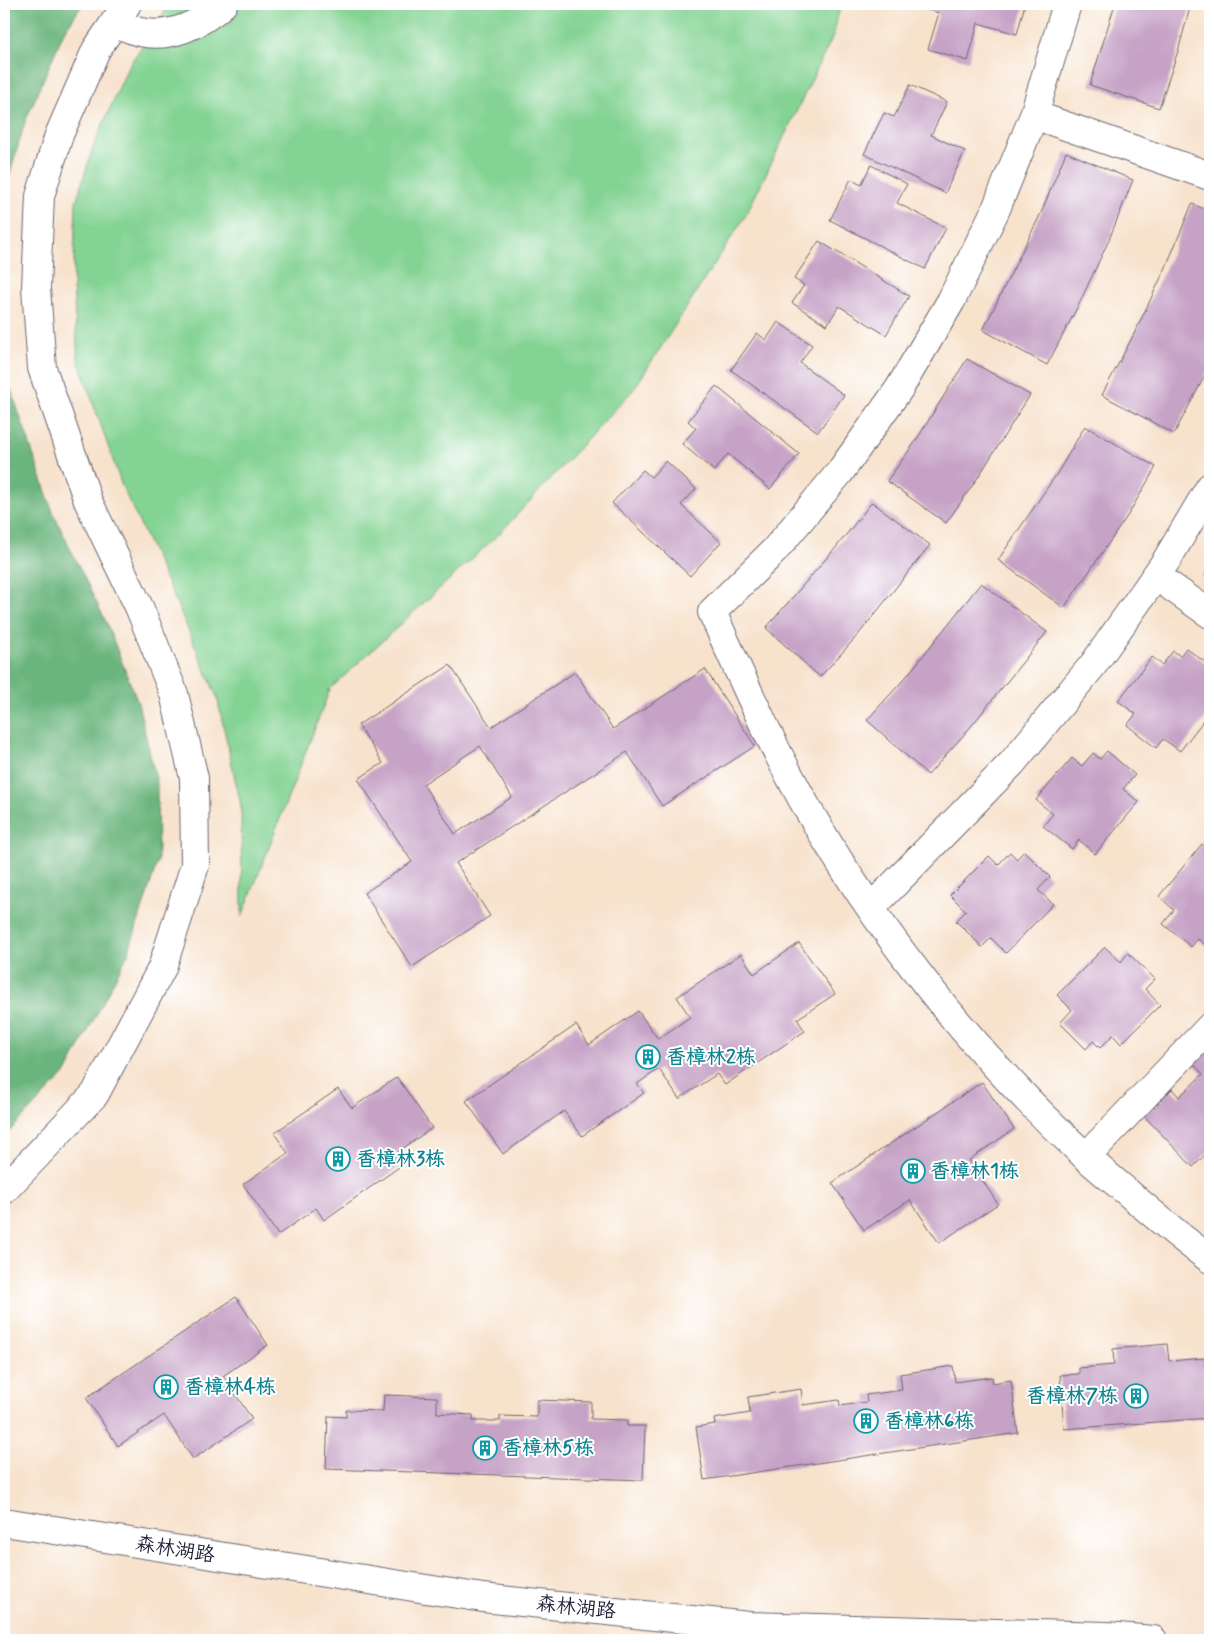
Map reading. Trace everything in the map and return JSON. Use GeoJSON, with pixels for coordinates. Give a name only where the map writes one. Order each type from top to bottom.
{"type":"FeatureCollection","features":[{"type":"Feature","properties":{"kind":"street"},"geometry":{"type":"LineString","coordinates":[[4,1190],[95,1094],[162,968],[195,865],[194,778],[174,694],[140,609],[88,501],[42,368],[36,288],[40,196],[59,135],[96,50],[121,13],[142,32],[171,32],[199,23],[223,4]]}},
{"type":"Feature","properties":{"kind":"street"},"geometry":{"type":"LineString","coordinates":[[1067,4],[1034,115],[996,210],[950,301],[899,389],[840,472],[774,551],[712,612],[758,714],[810,813],[871,908],[936,996],[1008,1079],[1086,1157],[1191,1246],[1210,1259]]}},
{"type":"Feature","properties":{"kind":"street"},"geometry":{"type":"LineString","coordinates":[[1034,115],[1210,176]]}},
{"type":"Feature","properties":{"kind":"street"},"geometry":{"type":"LineString","coordinates":[[871,908],[1012,763],[1093,665],[1156,576],[1210,486]]}},
{"type":"Feature","properties":{"kind":"street"},"geometry":{"type":"LineString","coordinates":[[1156,576],[1210,614]]}},
{"type":"Feature","properties":{"kind":"street"},"geometry":{"type":"LineString","coordinates":[[1086,1157],[1210,1027]]}},
{"type":"Feature","properties":{"kind":"street","name":"森林湖路"},"geometry":{"type":"LineString","coordinates":[[4,1522],[483,1598],[749,1626],[1107,1636],[1153,1640]]}},
{"type":"Feature","properties":{"kind":"green space"},"geometry":{"type":"Polygon","coordinates":[[[4,4],[83,4],[64,32],[25,122],[4,194],[4,4]]]}},
{"type":"Feature","properties":{"kind":"green space"},"geometry":{"type":"Polygon","coordinates":[[[170,4],[841,4],[833,36],[746,215],[634,389],[500,533],[330,689],[242,917],[241,806],[217,697],[173,595],[122,486],[78,360],[73,287],[76,202],[93,147],[128,67],[170,4]]]}},
{"type":"Feature","properties":{"kind":"green space"},"geometry":{"type":"Polygon","coordinates":[[[4,343],[6,375],[54,515],[107,624],[138,703],[157,783],[158,860],[128,954],[66,1073],[4,1137],[4,343]]]}},
{"type":"Feature","properties":{"kind":"building"},"geometry":{"type":"Polygon","coordinates":[[[930,4],[1025,4],[1017,34],[978,23],[968,61],[928,49],[939,13],[928,10],[930,4]]]}},
{"type":"Feature","properties":{"kind":"building"},"geometry":{"type":"Polygon","coordinates":[[[1115,4],[1191,4],[1159,108],[1090,85],[1115,4]]]}},
{"type":"Feature","properties":{"kind":"building"},"geometry":{"type":"Polygon","coordinates":[[[910,85],[947,102],[931,135],[965,151],[945,193],[864,154],[884,113],[894,117],[910,85]]]}},
{"type":"Feature","properties":{"kind":"building"},"geometry":{"type":"Polygon","coordinates":[[[1066,152],[1133,180],[1108,242],[1079,304],[1047,365],[983,330],[1041,213],[1066,152]]]}},
{"type":"Feature","properties":{"kind":"building"},"geometry":{"type":"Polygon","coordinates":[[[871,165],[907,184],[897,203],[946,228],[925,269],[830,220],[851,179],[861,185],[871,165]]]}},
{"type":"Feature","properties":{"kind":"building"},"geometry":{"type":"Polygon","coordinates":[[[1192,204],[1210,211],[1210,366],[1174,434],[1102,395],[1166,267],[1192,204]]]}},
{"type":"Feature","properties":{"kind":"building"},"geometry":{"type":"Polygon","coordinates":[[[819,241],[909,296],[886,335],[839,306],[827,325],[792,303],[804,285],[794,279],[819,241]]]}},
{"type":"Feature","properties":{"kind":"building"},"geometry":{"type":"Polygon","coordinates":[[[778,322],[812,345],[800,363],[844,395],[818,432],[731,370],[757,333],[766,340],[778,322]]]}},
{"type":"Feature","properties":{"kind":"building"},"geometry":{"type":"Polygon","coordinates":[[[967,359],[1030,395],[975,482],[946,523],[887,481],[915,442],[967,359]]]}},
{"type":"Feature","properties":{"kind":"building"},"geometry":{"type":"Polygon","coordinates":[[[716,386],[799,454],[770,489],[728,454],[714,471],[682,444],[696,428],[688,421],[716,386]]]}},
{"type":"Feature","properties":{"kind":"building"},"geometry":{"type":"Polygon","coordinates":[[[1085,426],[1156,467],[1128,515],[1064,608],[998,560],[1058,472],[1085,426]]]}},
{"type":"Feature","properties":{"kind":"building"},"geometry":{"type":"Polygon","coordinates":[[[666,461],[696,489],[681,505],[721,542],[690,576],[612,503],[643,470],[651,477],[666,461]]]}},
{"type":"Feature","properties":{"kind":"building"},"geometry":{"type":"Polygon","coordinates":[[[872,502],[930,545],[858,635],[820,677],[766,628],[838,545],[872,502]]]}},
{"type":"Feature","properties":{"kind":"building"},"geometry":{"type":"Polygon","coordinates":[[[1210,567],[1210,580],[1205,576],[1210,567]]]}},
{"type":"Feature","properties":{"kind":"building"},"geometry":{"type":"Polygon","coordinates":[[[981,583],[1047,632],[968,730],[928,775],[867,720],[906,677],[981,583]]]}},
{"type":"Feature","properties":{"kind":"building"},"geometry":{"type":"Polygon","coordinates":[[[1186,648],[1210,666],[1210,677],[1205,684],[1210,689],[1210,712],[1180,751],[1163,739],[1156,748],[1127,725],[1136,714],[1118,701],[1152,657],[1162,665],[1173,651],[1180,656],[1186,648]]]}},
{"type":"Feature","properties":{"kind":"building"},"geometry":{"type":"Polygon","coordinates":[[[450,665],[491,727],[575,672],[613,729],[705,669],[755,746],[662,806],[627,752],[456,863],[490,916],[412,967],[364,893],[412,862],[358,779],[383,763],[358,725],[450,665]],[[480,746],[423,784],[455,834],[512,797],[480,746]]]}},
{"type":"Feature","properties":{"kind":"building"},"geometry":{"type":"Polygon","coordinates":[[[1107,751],[1135,775],[1123,789],[1139,802],[1095,854],[1079,840],[1072,849],[1043,826],[1053,814],[1036,800],[1072,758],[1082,766],[1093,753],[1100,759],[1107,751]]]}},
{"type":"Feature","properties":{"kind":"building"},"geometry":{"type":"Polygon","coordinates":[[[1202,844],[1210,851],[1210,939],[1205,945],[1198,939],[1191,947],[1163,924],[1174,910],[1159,896],[1202,844]]]}},
{"type":"Feature","properties":{"kind":"building"},"geometry":{"type":"Polygon","coordinates":[[[1024,851],[1050,877],[1038,890],[1053,904],[1006,953],[991,938],[982,947],[956,921],[966,911],[950,895],[989,856],[998,865],[1010,852],[1017,859],[1024,851]]]}},
{"type":"Feature","properties":{"kind":"building","name":"香樟林2栋"},"geometry":{"type":"Polygon","coordinates":[[[799,943],[835,994],[797,1019],[805,1031],[725,1085],[717,1074],[679,1099],[659,1069],[637,1084],[644,1093],[582,1136],[564,1111],[503,1154],[466,1101],[576,1025],[589,1045],[638,1011],[658,1039],[690,1017],[677,997],[741,954],[754,974],[799,943]]]}},
{"type":"Feature","properties":{"kind":"building"},"geometry":{"type":"Polygon","coordinates":[[[1105,947],[1121,962],[1128,953],[1155,979],[1145,989],[1160,1005],[1121,1044],[1113,1035],[1100,1048],[1093,1041],[1086,1049],[1060,1023],[1072,1010],[1057,995],[1105,947]]]}},
{"type":"Feature","properties":{"kind":"building"},"geometry":{"type":"Polygon","coordinates":[[[1210,1039],[1210,1150],[1193,1167],[1144,1116],[1172,1089],[1179,1097],[1203,1074],[1189,1059],[1210,1039]]]}},
{"type":"Feature","properties":{"kind":"building","name":"香樟林3栋"},"geometry":{"type":"Polygon","coordinates":[[[397,1077],[432,1128],[395,1154],[402,1165],[324,1220],[316,1208],[278,1235],[243,1184],[288,1153],[274,1133],[338,1089],[352,1108],[397,1077]]]}},
{"type":"Feature","properties":{"kind":"building","name":"香樟林1栋"},"geometry":{"type":"Polygon","coordinates":[[[982,1082],[1014,1129],[969,1160],[998,1204],[939,1243],[910,1200],[864,1230],[832,1183],[982,1082]]]}},
{"type":"Feature","properties":{"kind":"building","name":"香樟林4栋"},"geometry":{"type":"Polygon","coordinates":[[[236,1297],[268,1345],[223,1376],[252,1419],[193,1459],[164,1415],[118,1446],[86,1398],[236,1297]]]}},
{"type":"Feature","properties":{"kind":"building","name":"香樟林7栋"},"geometry":{"type":"Polygon","coordinates":[[[1167,1344],[1169,1361],[1205,1358],[1205,1364],[1210,1364],[1210,1418],[1064,1429],[1060,1375],[1079,1374],[1079,1368],[1114,1365],[1113,1349],[1167,1344]]]}},
{"type":"Feature","properties":{"kind":"building","name":"香樟林6栋"},"geometry":{"type":"Polygon","coordinates":[[[953,1366],[955,1382],[992,1377],[993,1383],[1011,1380],[1018,1433],[704,1480],[696,1427],[715,1424],[714,1419],[750,1413],[748,1397],[801,1389],[803,1405],[839,1400],[840,1406],[867,1402],[866,1395],[902,1390],[900,1374],[953,1366]]]}},
{"type":"Feature","properties":{"kind":"building","name":"香樟林5栋"},"geometry":{"type":"Polygon","coordinates":[[[384,1395],[437,1397],[437,1413],[473,1415],[473,1421],[500,1421],[500,1416],[537,1417],[537,1400],[591,1402],[591,1419],[627,1420],[627,1426],[645,1426],[643,1480],[326,1469],[328,1416],[346,1417],[346,1410],[383,1411],[384,1395]]]}},
{"type":"Feature","properties":{"kind":"place","name":"香樟林2栋"},"geometry":{"type":"Point","coordinates":[648,1057]}},
{"type":"Feature","properties":{"kind":"place","name":"香樟林3栋"},"geometry":{"type":"Point","coordinates":[338,1159]}},
{"type":"Feature","properties":{"kind":"place","name":"香樟林1栋"},"geometry":{"type":"Point","coordinates":[913,1171]}},
{"type":"Feature","properties":{"kind":"place","name":"香樟林4栋"},"geometry":{"type":"Point","coordinates":[166,1387]}},
{"type":"Feature","properties":{"kind":"place","name":"香樟林7栋"},"geometry":{"type":"Point","coordinates":[1136,1396]}},
{"type":"Feature","properties":{"kind":"place","name":"香樟林6栋"},"geometry":{"type":"Point","coordinates":[866,1421]}},
{"type":"Feature","properties":{"kind":"place","name":"香樟林5栋"},"geometry":{"type":"Point","coordinates":[485,1448]}}]}
